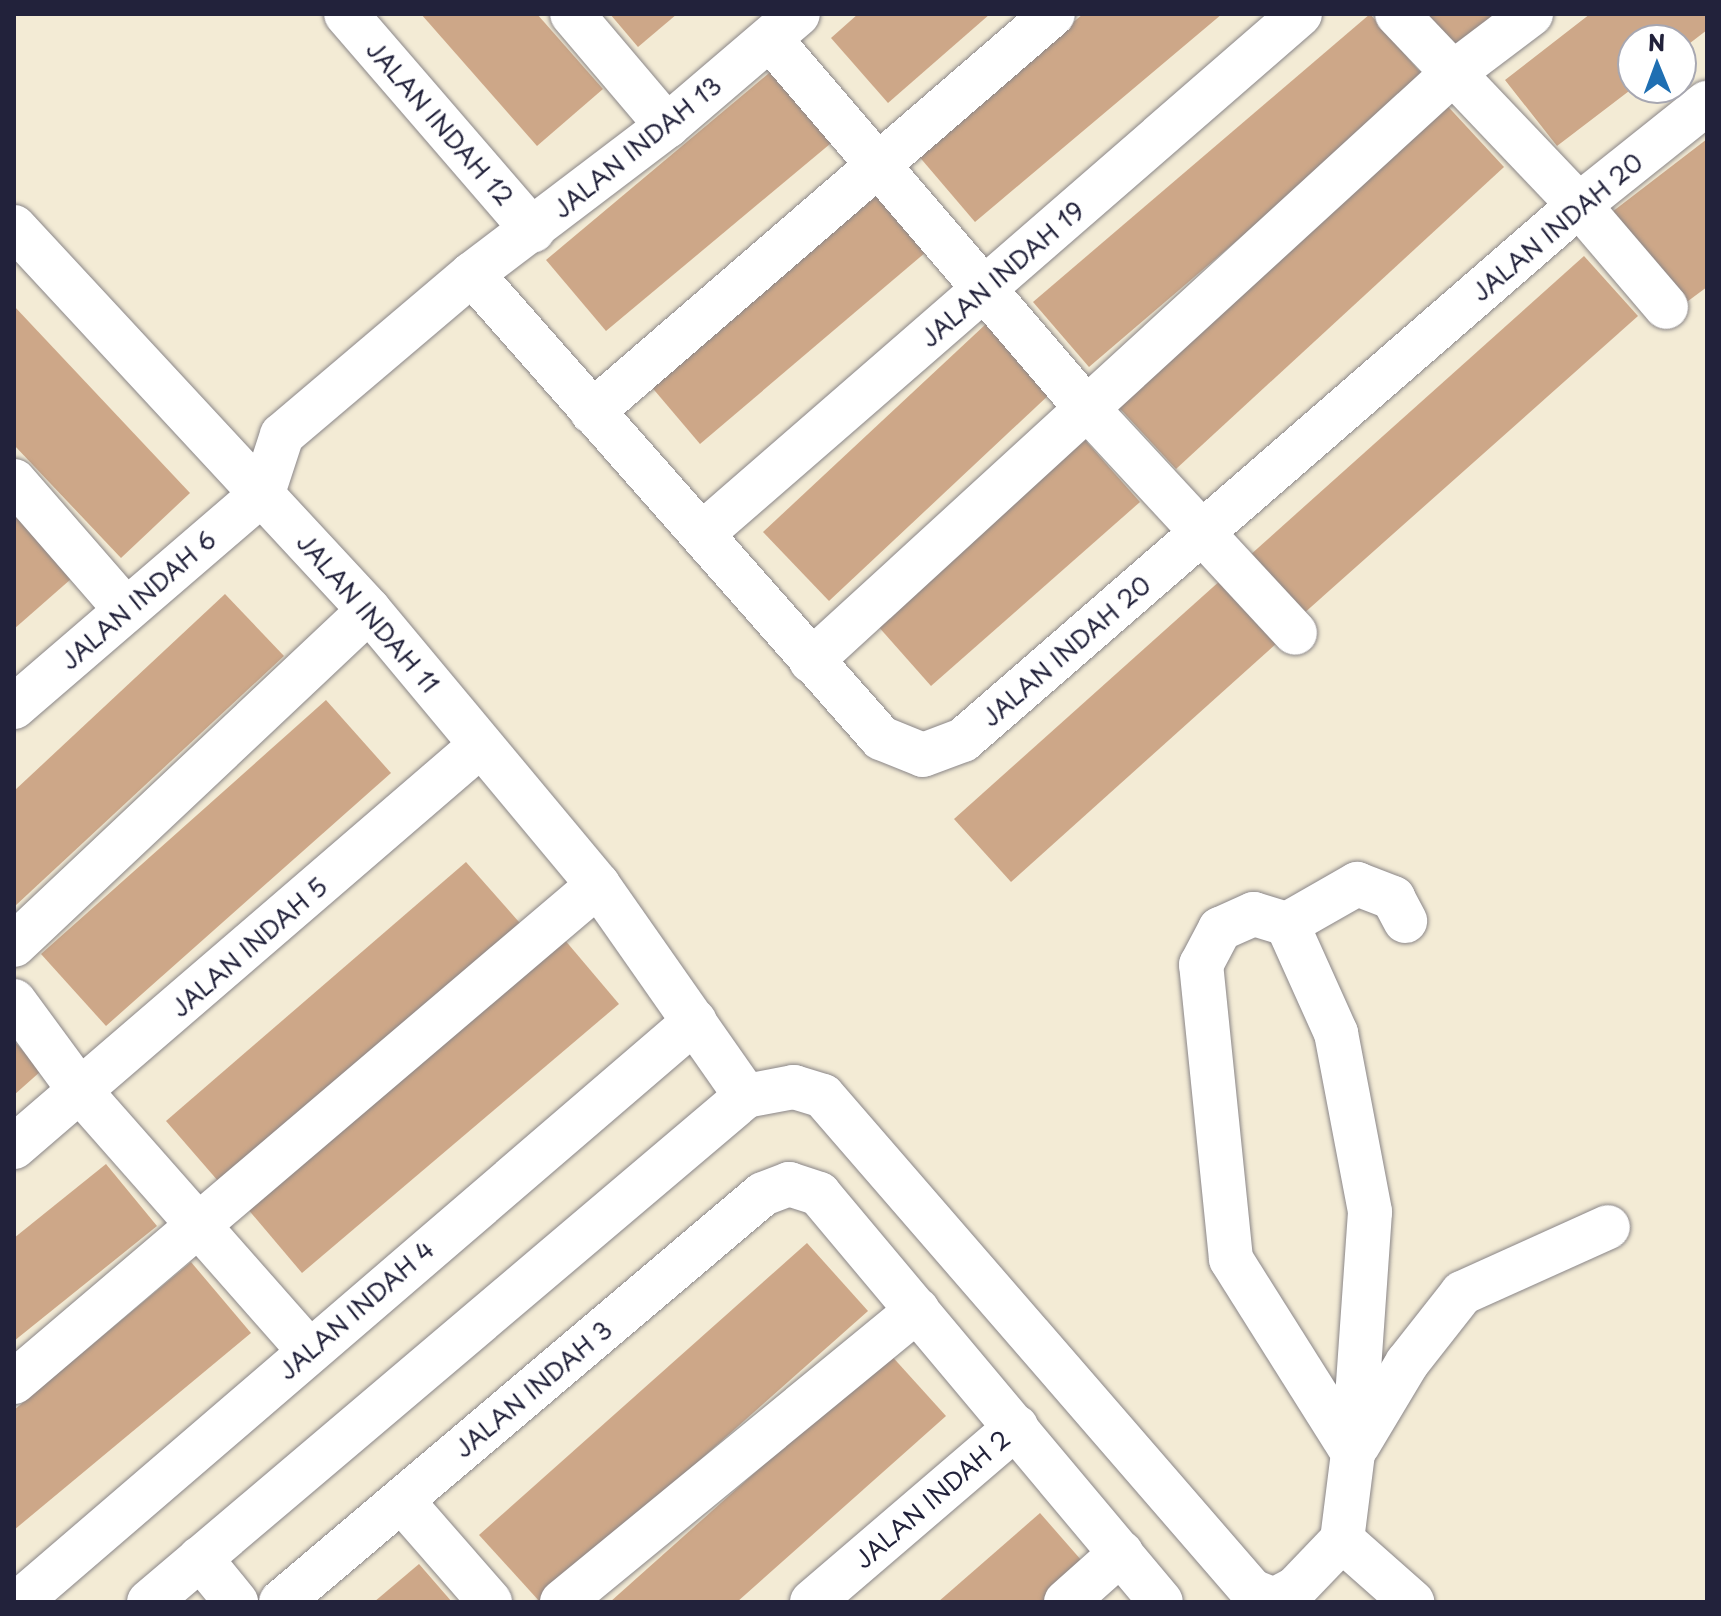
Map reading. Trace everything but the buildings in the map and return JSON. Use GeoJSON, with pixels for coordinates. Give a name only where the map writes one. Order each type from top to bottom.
{"type":"FeatureCollection","features":[{"type":"Feature","properties":{"kind":"street","name":"JALAN INDAH 12"},"geometry":{"type":"LineString","coordinates":[[346,14],[533,231]]}},
{"type":"Feature","properties":{"kind":"street"},"geometry":{"type":"LineString","coordinates":[[572,14],[667,126]]}},
{"type":"Feature","properties":{"kind":"street"},"geometry":{"type":"LineString","coordinates":[[592,412],[1053,14]]}},
{"type":"Feature","properties":{"kind":"street","name":"JALAN INDAH 19"},"geometry":{"type":"LineString","coordinates":[[703,533],[1300,14]]}},
{"type":"Feature","properties":{"kind":"street"},"geometry":{"type":"LineString","coordinates":[[1397,14],[1579,205],[1666,307]]}},
{"type":"Feature","properties":{"kind":"street"},"geometry":{"type":"LineString","coordinates":[[811,661],[1085,406],[1453,73],[1531,14]]}},
{"type":"Feature","properties":{"kind":"street","name":"JALAN INDAH 13"},"geometry":{"type":"LineString","coordinates":[[263,493],[282,435],[472,274],[533,231],[667,126],[784,27]]}},
{"type":"Feature","properties":{"kind":"street"},"geometry":{"type":"LineString","coordinates":[[784,27],[875,166],[1085,406],[1295,633]]}},
{"type":"Feature","properties":{"kind":"street","name":"JALAN INDAH 20"},"geometry":{"type":"LineString","coordinates":[[472,274],[881,738],[923,755],[963,740],[1579,205],[1707,103]]}},
{"type":"Feature","properties":{"kind":"street","name":"JALAN INDAH 11"},"geometry":{"type":"LineString","coordinates":[[14,227],[369,610],[598,885],[746,1096]]}},
{"type":"Feature","properties":{"kind":"street"},"geometry":{"type":"LineString","coordinates":[[14,481],[126,610]]}},
{"type":"Feature","properties":{"kind":"street","name":"JALAN INDAH 6"},"geometry":{"type":"LineString","coordinates":[[14,707],[263,493]]}},
{"type":"Feature","properties":{"kind":"street"},"geometry":{"type":"LineString","coordinates":[[14,945],[369,610]]}},
{"type":"Feature","properties":{"kind":"street","name":"JALAN INDAH 5"},"geometry":{"type":"LineString","coordinates":[[14,1147],[481,745]]}},
{"type":"Feature","properties":{"kind":"street"},"geometry":{"type":"LineString","coordinates":[[1353,1453],[1231,1259],[1201,965],[1220,929],[1254,914],[1287,924],[1357,884],[1393,898],[1405,921]]}},
{"type":"Feature","properties":{"kind":"street"},"geometry":{"type":"LineString","coordinates":[[14,1382],[598,885]]}},
{"type":"Feature","properties":{"kind":"street"},"geometry":{"type":"LineString","coordinates":[[149,1602],[746,1096],[794,1087],[823,1096],[1252,1591],[1274,1600],[1295,1589],[1342,1540],[1353,1453],[1370,1212],[1336,1033],[1287,924]]}},
{"type":"Feature","properties":{"kind":"street"},"geometry":{"type":"LineString","coordinates":[[14,1001],[80,1091],[308,1350]]}},
{"type":"Feature","properties":{"kind":"street","name":"JALAN INDAH 4"},"geometry":{"type":"LineString","coordinates":[[19,1602],[308,1350],[695,1021]]}},
{"type":"Feature","properties":{"kind":"street","name":"JALAN INDAH 3"},"geometry":{"type":"LineString","coordinates":[[281,1602],[763,1194],[789,1184],[819,1194],[918,1310]]}},
{"type":"Feature","properties":{"kind":"street"},"geometry":{"type":"LineString","coordinates":[[1353,1453],[1407,1363],[1462,1293],[1608,1227]]}},
{"type":"Feature","properties":{"kind":"street"},"geometry":{"type":"LineString","coordinates":[[562,1602],[918,1310],[1161,1602]]}},
{"type":"Feature","properties":{"kind":"street","name":"JALAN INDAH 2"},"geometry":{"type":"LineString","coordinates":[[812,1602],[1016,1427]]}},
{"type":"Feature","properties":{"kind":"street"},"geometry":{"type":"LineString","coordinates":[[402,1501],[490,1602]]}},
{"type":"Feature","properties":{"kind":"street"},"geometry":{"type":"LineString","coordinates":[[1342,1540],[1412,1602]]}},
{"type":"Feature","properties":{"kind":"street"},"geometry":{"type":"LineString","coordinates":[[1066,1602],[1121,1553]]}},
{"type":"Feature","properties":{"kind":"street"},"geometry":{"type":"LineString","coordinates":[[200,1558],[236,1602]]}}]}
